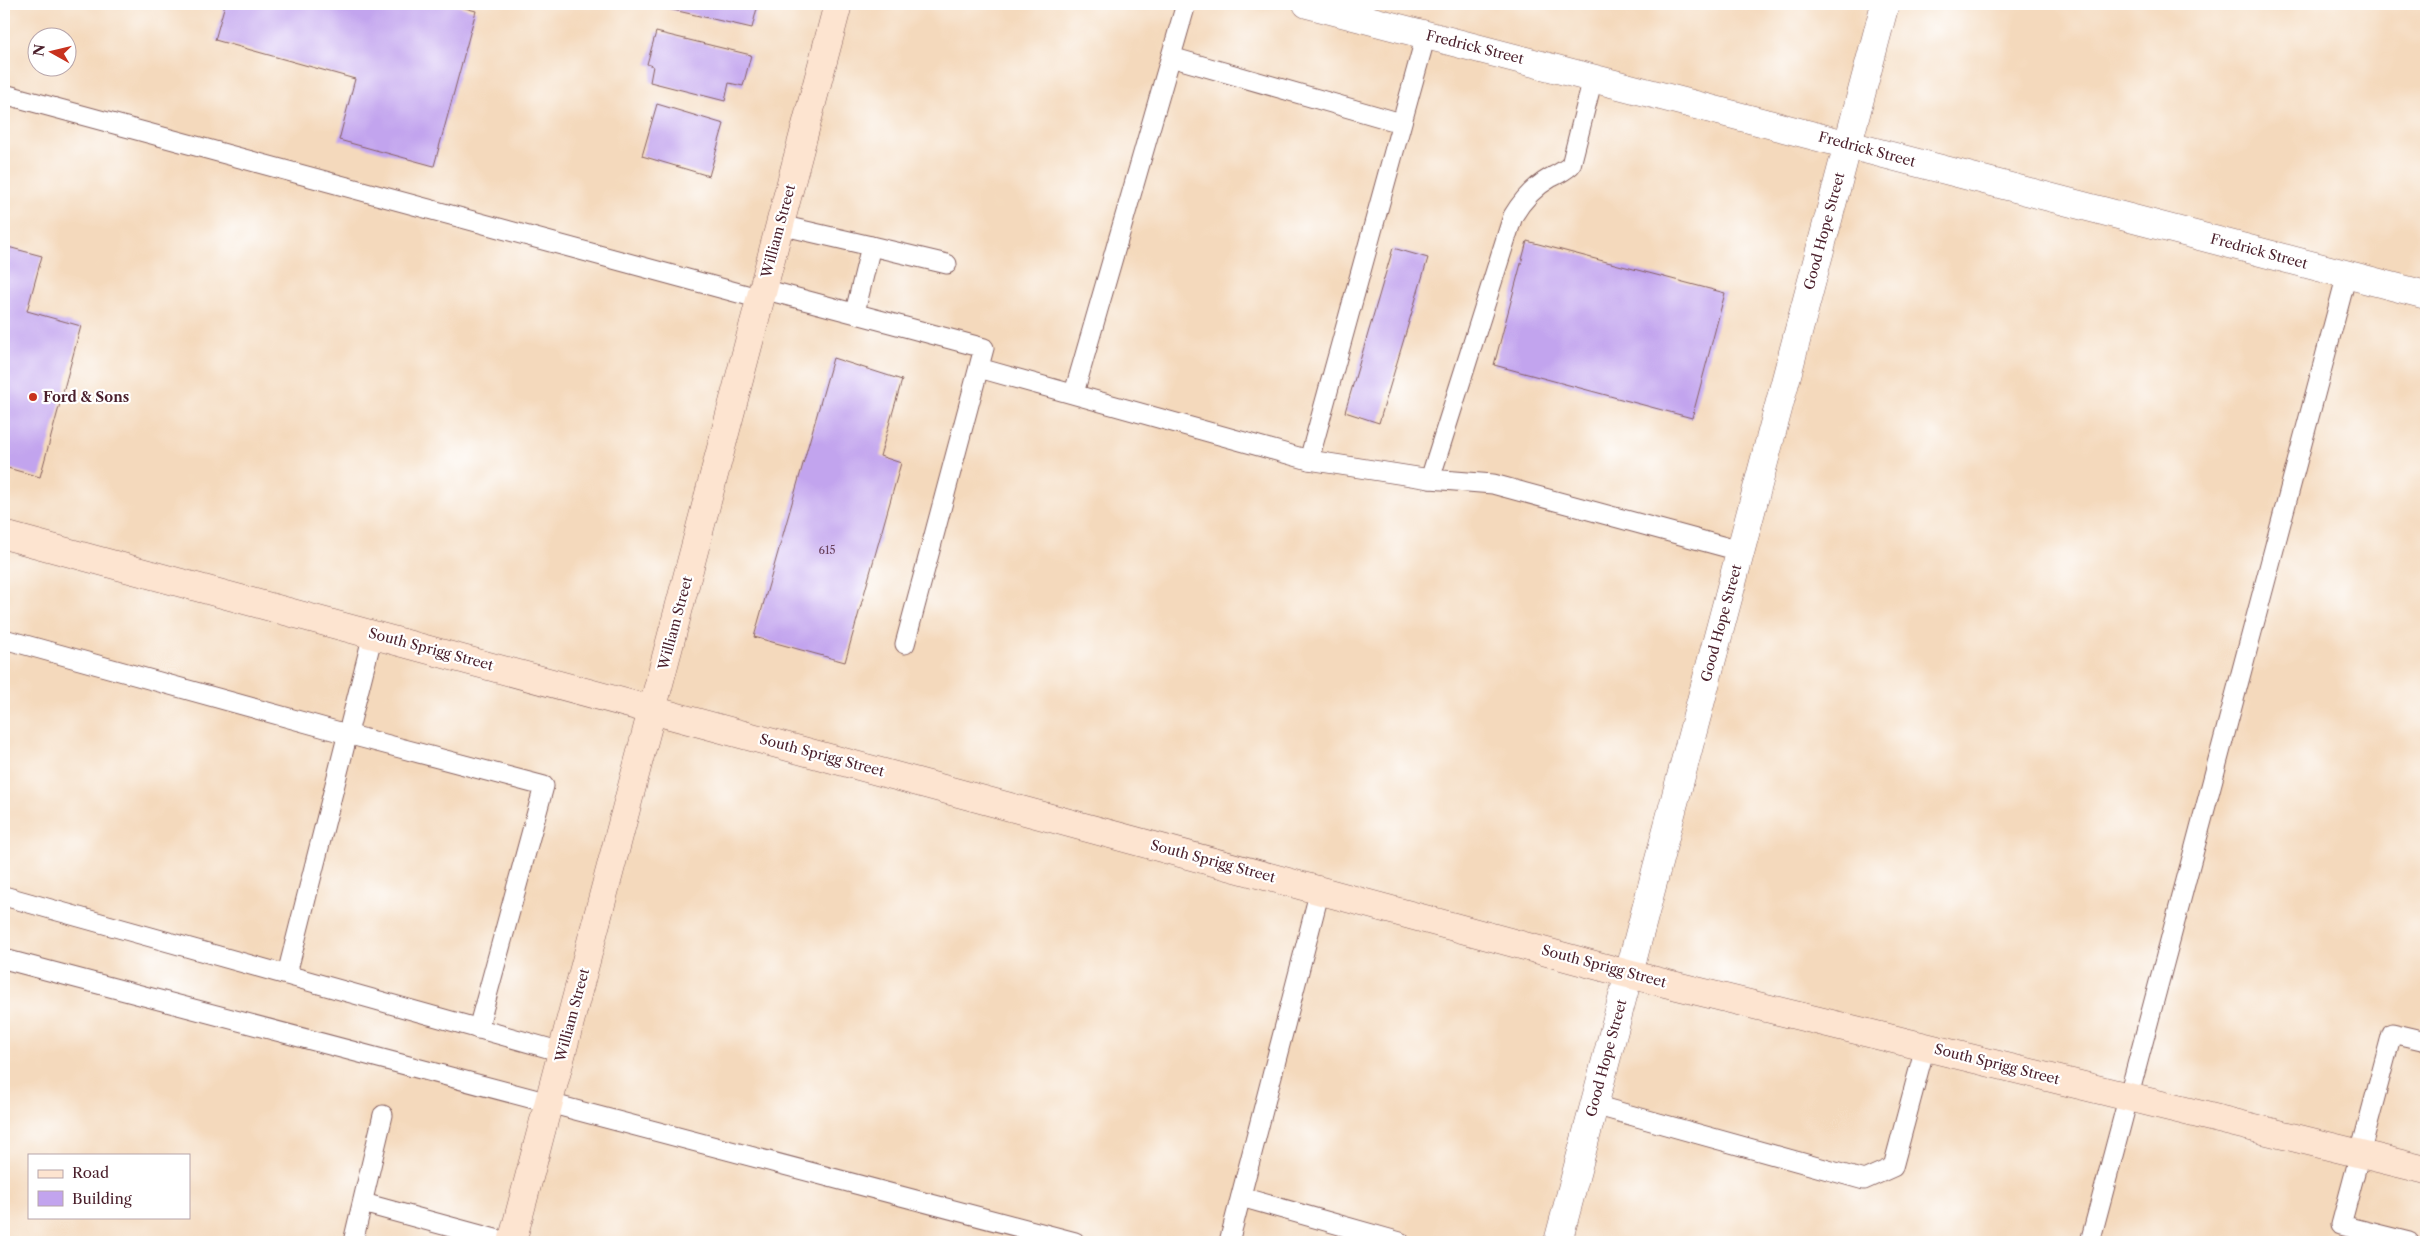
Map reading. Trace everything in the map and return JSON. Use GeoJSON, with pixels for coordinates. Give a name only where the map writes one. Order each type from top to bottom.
{"type":"FeatureCollection","features":[{"type":"Feature","properties":{"kind":"main road","name":"William Street"},"geometry":{"type":"LineString","coordinates":[[512,1242],[838,4]]}},
{"type":"Feature","properties":{"kind":"main road","name":"South Sprigg Street"},"geometry":{"type":"LineString","coordinates":[[4,538],[652,708],[1628,974],[2426,1170]]}},
{"type":"Feature","properties":{"kind":"street","name":"Fredrick Street"},"geometry":{"type":"LineString","coordinates":[[1307,4],[2426,295]]}},
{"type":"Feature","properties":{"kind":"street","name":"Good Hope Street"},"geometry":{"type":"LineString","coordinates":[[1558,1242],[1885,4]]}},
{"type":"Feature","properties":{"kind":"lane"},"geometry":{"type":"LineString","coordinates":[[1074,393],[1186,4]]}},
{"type":"Feature","properties":{"kind":"lane"},"geometry":{"type":"LineString","coordinates":[[1309,460],[1426,35]]}},
{"type":"Feature","properties":{"kind":"lane"},"geometry":{"type":"LineString","coordinates":[[1171,57],[1402,123]]}},
{"type":"Feature","properties":{"kind":"lane"},"geometry":{"type":"LineString","coordinates":[[1430,479],[1513,216],[1523,199],[1550,178],[1560,175],[1570,166],[1594,78]]}},
{"type":"Feature","properties":{"kind":"lane"},"geometry":{"type":"LineString","coordinates":[[4,94],[762,294],[855,312],[984,348],[905,644]]}},
{"type":"Feature","properties":{"kind":"lane"},"geometry":{"type":"LineString","coordinates":[[780,225],[947,264]]}},
{"type":"Feature","properties":{"kind":"lane"},"geometry":{"type":"LineString","coordinates":[[855,312],[871,246]]}},
{"type":"Feature","properties":{"kind":"lane"},"geometry":{"type":"LineString","coordinates":[[2090,1242],[2346,274]]}},
{"type":"Feature","properties":{"kind":"lane"},"geometry":{"type":"LineString","coordinates":[[979,368],[1309,460],[1430,479],[1493,484],[1740,551]]}},
{"type":"Feature","properties":{"kind":"lane"},"geometry":{"type":"LineString","coordinates":[[287,974],[373,634]]}},
{"type":"Feature","properties":{"kind":"lane"},"geometry":{"type":"LineString","coordinates":[[4,639],[347,734],[544,786],[478,1029]]}},
{"type":"Feature","properties":{"kind":"lane"},"geometry":{"type":"LineString","coordinates":[[1229,1242],[1320,890]]}},
{"type":"Feature","properties":{"kind":"lane"},"geometry":{"type":"LineString","coordinates":[[4,896],[562,1052]]}},
{"type":"Feature","properties":{"kind":"lane"},"geometry":{"type":"LineString","coordinates":[[4,959],[1075,1242]]}},
{"type":"Feature","properties":{"kind":"lane"},"geometry":{"type":"LineString","coordinates":[[2409,1242],[2341,1225],[2392,1033],[2426,1041]]}},
{"type":"Feature","properties":{"kind":"lane"},"geometry":{"type":"LineString","coordinates":[[1594,1105],[1864,1180],[1893,1166],[1924,1047]]}},
{"type":"Feature","properties":{"kind":"lane"},"geometry":{"type":"LineString","coordinates":[[353,1242],[383,1114]]}},
{"type":"Feature","properties":{"kind":"lane"},"geometry":{"type":"LineString","coordinates":[[1241,1197],[1400,1242]]}},
{"type":"Feature","properties":{"kind":"lane"},"geometry":{"type":"LineString","coordinates":[[363,1203],[506,1242]]}},
{"type":"Feature","properties":{"kind":"building"},"geometry":{"type":"Polygon","coordinates":[[[225,4],[450,4],[476,11],[434,166],[339,140],[355,79],[215,40],[225,4]]]}},
{"type":"Feature","properties":{"kind":"building"},"geometry":{"type":"Polygon","coordinates":[[[657,4],[758,4],[752,28],[656,6],[657,4]]]}},
{"type":"Feature","properties":{"kind":"building"},"geometry":{"type":"Polygon","coordinates":[[[656,32],[751,55],[743,86],[729,83],[725,101],[650,82],[653,66],[647,64],[656,32]]]}},
{"type":"Feature","properties":{"kind":"building"},"geometry":{"type":"Polygon","coordinates":[[[657,104],[724,124],[709,176],[642,156],[657,104]]]}},
{"type":"Feature","properties":{"kind":"building"},"geometry":{"type":"Polygon","coordinates":[[[1527,241],[1725,293],[1692,418],[1494,365],[1527,241]]]}},
{"type":"Feature","properties":{"kind":"building","name":"Ford & Sons"},"geometry":{"type":"Polygon","coordinates":[[[4,246],[42,256],[27,311],[81,326],[40,477],[4,467],[4,246]]]}},
{"type":"Feature","properties":{"kind":"building"},"geometry":{"type":"Polygon","coordinates":[[[1393,248],[1428,258],[1379,423],[1345,412],[1393,248]]]}},
{"type":"Feature","properties":{"kind":"building"},"geometry":{"type":"Polygon","coordinates":[[[833,358],[902,380],[880,456],[901,463],[845,662],[754,637],[833,358]]]}},
{"type":"Feature","properties":{"kind":"place","name":"Ford & Sons"},"geometry":{"type":"Point","coordinates":[33,397]}}]}
